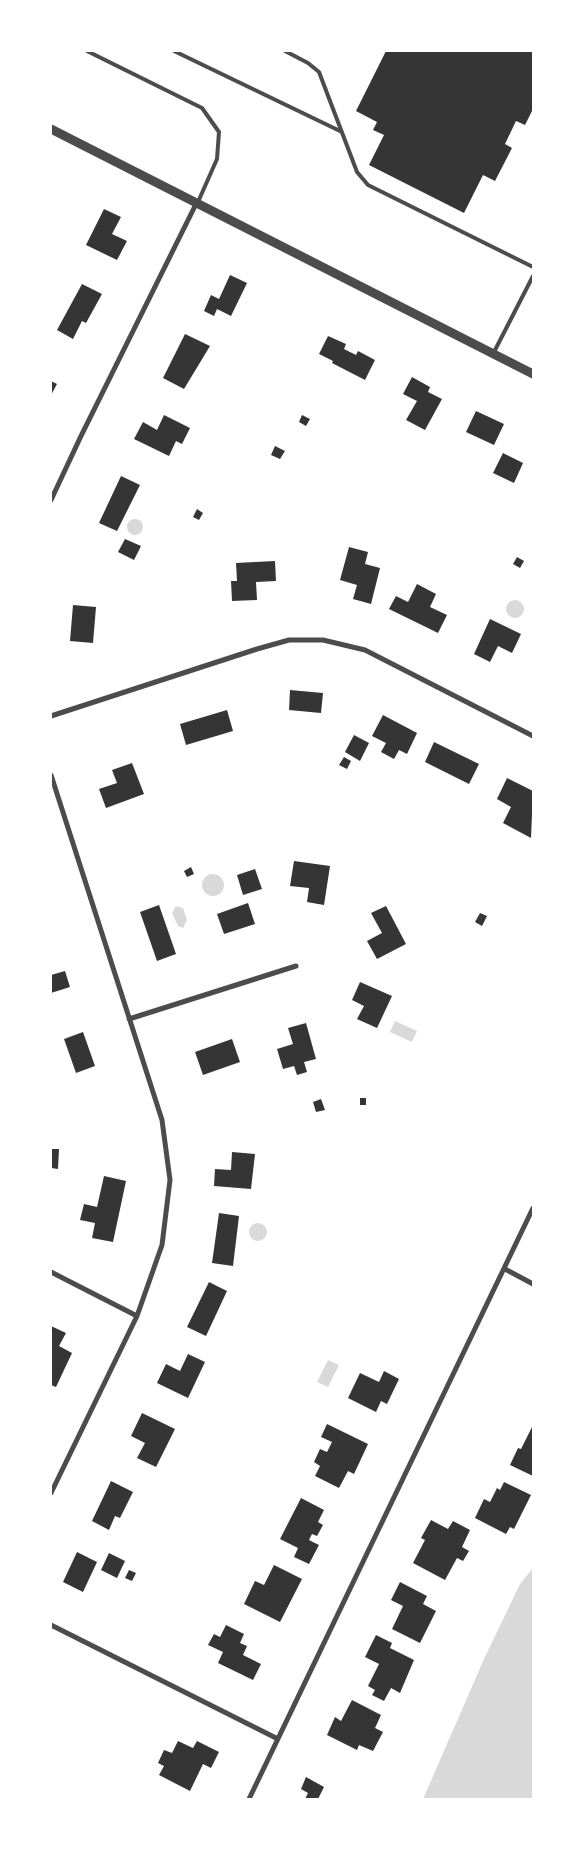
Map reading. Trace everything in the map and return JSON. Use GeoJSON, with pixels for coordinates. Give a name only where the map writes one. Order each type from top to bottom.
{"type":"FeatureCollection","features":[{"type":"Feature","properties":{"kind":"street"},"geometry":{"type":"LineString","coordinates":[[51,128],[533,374]]}},
{"type":"Feature","properties":{"kind":"street"},"geometry":{"type":"LineString","coordinates":[[51,500],[198,202]]}},
{"type":"Feature","properties":{"kind":"street"},"geometry":{"type":"LineString","coordinates":[[51,716],[289,640],[323,640],[365,650],[533,736]]}},
{"type":"Feature","properties":{"kind":"street"},"geometry":{"type":"LineString","coordinates":[[51,775],[162,1120],[170,1180],[162,1245],[137,1316],[51,1493]]}},
{"type":"Feature","properties":{"kind":"street"},"geometry":{"type":"LineString","coordinates":[[129,1019],[296,966]]}},
{"type":"Feature","properties":{"kind":"street"},"geometry":{"type":"LineString","coordinates":[[249,1799],[533,1208]]}},
{"type":"Feature","properties":{"kind":"street"},"geometry":{"type":"LineString","coordinates":[[505,1269],[533,1284]]}},
{"type":"Feature","properties":{"kind":"street"},"geometry":{"type":"LineString","coordinates":[[51,1272],[137,1316]]}},
{"type":"Feature","properties":{"kind":"street"},"geometry":{"type":"LineString","coordinates":[[51,1625],[278,1739]]}},
{"type":"Feature","properties":{"kind":"lane"},"geometry":{"type":"LineString","coordinates":[[87,51],[202,108],[219,132],[217,158],[198,202]]}},
{"type":"Feature","properties":{"kind":"lane"},"geometry":{"type":"LineString","coordinates":[[174,51],[340,131]]}},
{"type":"Feature","properties":{"kind":"lane"},"geometry":{"type":"LineString","coordinates":[[285,51],[308,63],[319,72],[356,172],[368,184],[533,267]]}},
{"type":"Feature","properties":{"kind":"lane"},"geometry":{"type":"LineString","coordinates":[[493,354],[533,276]]}},
{"type":"Feature","properties":{"kind":"shaded area"},"geometry":{"type":"Polygon","coordinates":[[[132,519],[138,519],[143,524],[141,533],[132,535],[127,530],[127,524],[132,519]]]}},
{"type":"Feature","properties":{"kind":"shaded area"},"geometry":{"type":"Polygon","coordinates":[[[515,600],[521,603],[524,609],[521,615],[515,618],[509,615],[506,609],[509,603],[515,600]]]}},
{"type":"Feature","properties":{"kind":"shaded area"},"geometry":{"type":"Polygon","coordinates":[[[209,874],[217,874],[224,881],[224,889],[217,896],[209,896],[202,889],[202,881],[209,874]]]}},
{"type":"Feature","properties":{"kind":"shaded area"},"geometry":{"type":"Polygon","coordinates":[[[176,906],[183,908],[187,920],[183,928],[178,926],[172,913],[176,906]]]}},
{"type":"Feature","properties":{"kind":"shaded area"},"geometry":{"type":"Polygon","coordinates":[[[395,1021],[417,1031],[412,1042],[390,1032],[395,1021]]]}},
{"type":"Feature","properties":{"kind":"shaded area"},"geometry":{"type":"Polygon","coordinates":[[[258,1223],[264,1226],[267,1232],[264,1238],[258,1241],[252,1238],[249,1232],[252,1226],[258,1223]]]}},
{"type":"Feature","properties":{"kind":"shaded area"},"geometry":{"type":"Polygon","coordinates":[[[328,1360],[339,1365],[328,1387],[317,1382],[328,1360]]]}},
{"type":"Feature","properties":{"kind":"shaded area"},"geometry":{"type":"Polygon","coordinates":[[[533,1568],[533,1799],[423,1799],[484,1659],[520,1584],[533,1568]]]}},
{"type":"Feature","properties":{"kind":"building"},"geometry":{"type":"Polygon","coordinates":[[[386,51],[533,51],[533,109],[525,125],[516,121],[505,144],[512,148],[495,181],[483,175],[464,213],[369,165],[384,135],[373,130],[377,122],[356,111],[386,51]]]}},
{"type":"Feature","properties":{"kind":"building"},"geometry":{"type":"Polygon","coordinates":[[[104,209],[121,217],[112,234],[127,241],[117,260],[86,245],[104,209]]]}},
{"type":"Feature","properties":{"kind":"building"},"geometry":{"type":"Polygon","coordinates":[[[230,275],[247,283],[231,316],[217,309],[214,316],[204,311],[211,295],[219,299],[230,275]]]}},
{"type":"Feature","properties":{"kind":"building"},"geometry":{"type":"Polygon","coordinates":[[[82,284],[102,294],[86,323],[82,321],[73,339],[57,330],[82,284]]]}},
{"type":"Feature","properties":{"kind":"building"},"geometry":{"type":"Polygon","coordinates":[[[185,334],[210,346],[184,389],[163,378],[185,334]]]}},
{"type":"Feature","properties":{"kind":"building"},"geometry":{"type":"Polygon","coordinates":[[[328,336],[346,344],[344,349],[356,355],[358,351],[375,360],[365,380],[319,354],[328,336]]]}},
{"type":"Feature","properties":{"kind":"building"},"geometry":{"type":"Polygon","coordinates":[[[412,377],[430,387],[428,392],[442,399],[425,430],[406,420],[417,401],[403,394],[412,377]]]}},
{"type":"Feature","properties":{"kind":"building"},"geometry":{"type":"Polygon","coordinates":[[[51,381],[57,384],[51,395],[51,381]]]}},
{"type":"Feature","properties":{"kind":"building"},"geometry":{"type":"Polygon","coordinates":[[[476,411],[504,424],[494,445],[466,432],[476,411]]]}},
{"type":"Feature","properties":{"kind":"building"},"geometry":{"type":"Polygon","coordinates":[[[164,415],[190,428],[182,444],[176,441],[169,456],[134,439],[143,422],[157,430],[164,415]]]}},
{"type":"Feature","properties":{"kind":"building"},"geometry":{"type":"Polygon","coordinates":[[[302,415],[310,419],[306,426],[299,422],[302,415]]]}},
{"type":"Feature","properties":{"kind":"building"},"geometry":{"type":"Polygon","coordinates":[[[275,446],[285,451],[280,459],[271,455],[275,446]]]}},
{"type":"Feature","properties":{"kind":"building"},"geometry":{"type":"Polygon","coordinates":[[[503,453],[523,463],[514,483],[493,473],[503,453]]]}},
{"type":"Feature","properties":{"kind":"building"},"geometry":{"type":"Polygon","coordinates":[[[121,476],[140,485],[117,531],[99,523],[121,476]]]}},
{"type":"Feature","properties":{"kind":"building"},"geometry":{"type":"Polygon","coordinates":[[[197,509],[203,513],[199,520],[193,517],[197,509]]]}},
{"type":"Feature","properties":{"kind":"building"},"geometry":{"type":"Polygon","coordinates":[[[125,539],[141,546],[134,560],[118,552],[125,539]]]}},
{"type":"Feature","properties":{"kind":"building"},"geometry":{"type":"Polygon","coordinates":[[[349,547],[368,552],[365,564],[380,568],[371,604],[353,599],[357,585],[340,580],[349,547]]]}},
{"type":"Feature","properties":{"kind":"building"},"geometry":{"type":"Polygon","coordinates":[[[517,557],[524,561],[520,568],[513,564],[517,557]]]}},
{"type":"Feature","properties":{"kind":"building"},"geometry":{"type":"Polygon","coordinates":[[[275,561],[276,581],[256,582],[257,600],[232,601],[231,581],[237,581],[236,563],[275,561]]]}},
{"type":"Feature","properties":{"kind":"building"},"geometry":{"type":"Polygon","coordinates":[[[417,584],[436,594],[430,607],[447,615],[438,633],[389,609],[396,596],[408,602],[417,584]]]}},
{"type":"Feature","properties":{"kind":"building"},"geometry":{"type":"Polygon","coordinates":[[[73,605],[96,607],[93,643],[70,641],[73,605]]]}},
{"type":"Feature","properties":{"kind":"building"},"geometry":{"type":"Polygon","coordinates":[[[490,619],[521,634],[512,653],[498,646],[490,662],[474,654],[490,619]]]}},
{"type":"Feature","properties":{"kind":"building"},"geometry":{"type":"Polygon","coordinates":[[[290,690],[323,693],[321,713],[289,710],[290,690]]]}},
{"type":"Feature","properties":{"kind":"building"},"geometry":{"type":"Polygon","coordinates":[[[227,710],[233,731],[186,745],[180,724],[227,710]]]}},
{"type":"Feature","properties":{"kind":"building"},"geometry":{"type":"Polygon","coordinates":[[[383,715],[417,733],[407,754],[399,750],[394,759],[381,752],[386,743],[372,736],[383,715]]]}},
{"type":"Feature","properties":{"kind":"building"},"geometry":{"type":"Polygon","coordinates":[[[354,735],[369,743],[360,761],[345,752],[354,735]]]}},
{"type":"Feature","properties":{"kind":"building"},"geometry":{"type":"Polygon","coordinates":[[[434,742],[479,764],[469,784],[425,762],[434,742]]]}},
{"type":"Feature","properties":{"kind":"building"},"geometry":{"type":"Polygon","coordinates":[[[344,757],[351,761],[347,769],[339,765],[344,757]]]}},
{"type":"Feature","properties":{"kind":"building"},"geometry":{"type":"Polygon","coordinates":[[[132,763],[144,794],[106,808],[99,789],[117,783],[112,770],[132,763]]]}},
{"type":"Feature","properties":{"kind":"building"},"geometry":{"type":"Polygon","coordinates":[[[507,778],[533,791],[531,838],[503,823],[511,807],[497,799],[507,778]]]}},
{"type":"Feature","properties":{"kind":"building"},"geometry":{"type":"Polygon","coordinates":[[[294,861],[330,866],[324,905],[307,902],[309,888],[290,886],[294,861]]]}},
{"type":"Feature","properties":{"kind":"building"},"geometry":{"type":"Polygon","coordinates":[[[191,867],[194,874],[187,877],[184,871],[191,867]]]}},
{"type":"Feature","properties":{"kind":"building"},"geometry":{"type":"Polygon","coordinates":[[[255,869],[262,889],[243,895],[237,875],[255,869]]]}},
{"type":"Feature","properties":{"kind":"building"},"geometry":{"type":"Polygon","coordinates":[[[248,903],[255,924],[224,934],[217,914],[248,903]]]}},
{"type":"Feature","properties":{"kind":"building"},"geometry":{"type":"Polygon","coordinates":[[[159,905],[176,954],[157,961],[140,912],[159,905]]]}},
{"type":"Feature","properties":{"kind":"building"},"geometry":{"type":"Polygon","coordinates":[[[386,906],[406,944],[377,959],[367,941],[382,933],[371,913],[386,906]]]}},
{"type":"Feature","properties":{"kind":"building"},"geometry":{"type":"Polygon","coordinates":[[[480,913],[487,916],[482,926],[475,922],[480,913]]]}},
{"type":"Feature","properties":{"kind":"building"},"geometry":{"type":"Polygon","coordinates":[[[65,971],[70,987],[51,993],[51,975],[65,971]]]}},
{"type":"Feature","properties":{"kind":"building"},"geometry":{"type":"Polygon","coordinates":[[[360,982],[392,996],[377,1028],[357,1019],[364,1006],[352,1000],[360,982]]]}},
{"type":"Feature","properties":{"kind":"building"},"geometry":{"type":"Polygon","coordinates":[[[306,1023],[316,1059],[304,1062],[307,1072],[297,1075],[294,1066],[283,1069],[277,1049],[293,1044],[288,1028],[306,1023]]]}},
{"type":"Feature","properties":{"kind":"building"},"geometry":{"type":"Polygon","coordinates":[[[83,1032],[95,1066],[76,1073],[64,1039],[83,1032]]]}},
{"type":"Feature","properties":{"kind":"building"},"geometry":{"type":"Polygon","coordinates":[[[232,1039],[240,1062],[203,1075],[195,1052],[232,1039]]]}},
{"type":"Feature","properties":{"kind":"building"},"geometry":{"type":"Polygon","coordinates":[[[360,1098],[366,1098],[366,1105],[360,1105],[360,1098]]]}},
{"type":"Feature","properties":{"kind":"building"},"geometry":{"type":"Polygon","coordinates":[[[321,1099],[325,1110],[316,1112],[313,1102],[321,1099]]]}},
{"type":"Feature","properties":{"kind":"building"},"geometry":{"type":"Polygon","coordinates":[[[51,1149],[59,1149],[58,1169],[51,1168],[51,1149]]]}},
{"type":"Feature","properties":{"kind":"building"},"geometry":{"type":"Polygon","coordinates":[[[232,1152],[255,1154],[251,1189],[214,1186],[215,1169],[231,1170],[232,1152]]]}},
{"type":"Feature","properties":{"kind":"building"},"geometry":{"type":"Polygon","coordinates":[[[104,1176],[126,1181],[113,1242],[92,1238],[95,1223],[80,1220],[84,1204],[97,1207],[104,1176]]]}},
{"type":"Feature","properties":{"kind":"building"},"geometry":{"type":"Polygon","coordinates":[[[219,1213],[239,1216],[233,1266],[212,1263],[219,1213]]]}},
{"type":"Feature","properties":{"kind":"building"},"geometry":{"type":"Polygon","coordinates":[[[209,1282],[227,1291],[206,1336],[187,1327],[209,1282]]]}},
{"type":"Feature","properties":{"kind":"building"},"geometry":{"type":"Polygon","coordinates":[[[51,1326],[66,1333],[59,1346],[72,1353],[56,1387],[51,1385],[51,1326]]]}},
{"type":"Feature","properties":{"kind":"building"},"geometry":{"type":"Polygon","coordinates":[[[188,1354],[205,1362],[188,1398],[157,1383],[166,1364],[180,1371],[188,1354]]]}},
{"type":"Feature","properties":{"kind":"building"},"geometry":{"type":"Polygon","coordinates":[[[384,1371],[399,1379],[387,1404],[381,1401],[376,1412],[348,1398],[360,1373],[379,1382],[384,1371]]]}},
{"type":"Feature","properties":{"kind":"building"},"geometry":{"type":"Polygon","coordinates":[[[142,1413],[175,1429],[156,1467],[137,1458],[145,1443],[131,1436],[142,1413]]]}},
{"type":"Feature","properties":{"kind":"building"},"geometry":{"type":"Polygon","coordinates":[[[327,1424],[368,1444],[354,1474],[348,1471],[339,1488],[315,1476],[320,1466],[314,1462],[320,1449],[327,1452],[332,1442],[321,1437],[327,1424]]]}},
{"type":"Feature","properties":{"kind":"building"},"geometry":{"type":"Polygon","coordinates":[[[533,1425],[533,1476],[510,1465],[518,1448],[521,1449],[533,1425]]]}},
{"type":"Feature","properties":{"kind":"building"},"geometry":{"type":"Polygon","coordinates":[[[111,1481],[133,1492],[120,1518],[115,1516],[109,1530],[92,1521],[111,1481]]]}},
{"type":"Feature","properties":{"kind":"building"},"geometry":{"type":"Polygon","coordinates":[[[504,1482],[531,1495],[514,1529],[510,1527],[506,1534],[475,1518],[484,1499],[490,1502],[497,1488],[500,1490],[504,1482]]]}},
{"type":"Feature","properties":{"kind":"building"},"geometry":{"type":"Polygon","coordinates":[[[301,1498],[324,1510],[318,1522],[323,1525],[317,1536],[312,1534],[309,1540],[319,1545],[309,1564],[294,1557],[298,1548],[280,1539],[301,1498]]]}},
{"type":"Feature","properties":{"kind":"building"},"geometry":{"type":"Polygon","coordinates":[[[431,1520],[448,1529],[453,1521],[470,1530],[462,1547],[469,1551],[463,1561],[457,1558],[445,1580],[413,1563],[425,1540],[421,1538],[431,1520]]]}},
{"type":"Feature","properties":{"kind":"building"},"geometry":{"type":"Polygon","coordinates":[[[77,1552],[97,1562],[83,1592],[63,1582],[77,1552]]]}},
{"type":"Feature","properties":{"kind":"building"},"geometry":{"type":"Polygon","coordinates":[[[109,1553],[125,1561],[117,1578],[101,1570],[109,1553]]]}},
{"type":"Feature","properties":{"kind":"building"},"geometry":{"type":"Polygon","coordinates":[[[274,1565],[302,1579],[280,1622],[244,1604],[255,1581],[264,1585],[274,1565]]]}},
{"type":"Feature","properties":{"kind":"building"},"geometry":{"type":"Polygon","coordinates":[[[129,1570],[136,1573],[132,1581],[125,1578],[129,1570]]]}},
{"type":"Feature","properties":{"kind":"building"},"geometry":{"type":"Polygon","coordinates":[[[400,1582],[427,1596],[423,1604],[436,1611],[420,1643],[392,1629],[403,1606],[391,1600],[400,1582]]]}},
{"type":"Feature","properties":{"kind":"building"},"geometry":{"type":"Polygon","coordinates":[[[226,1625],[244,1634],[240,1643],[247,1646],[243,1655],[261,1664],[253,1680],[218,1663],[223,1652],[208,1645],[214,1634],[220,1637],[226,1625]]]}},
{"type":"Feature","properties":{"kind":"building"},"geometry":{"type":"Polygon","coordinates":[[[376,1635],[392,1643],[390,1648],[414,1660],[400,1693],[391,1688],[384,1701],[372,1695],[375,1690],[368,1686],[379,1664],[365,1657],[376,1635]]]}},
{"type":"Feature","properties":{"kind":"building"},"geometry":{"type":"Polygon","coordinates":[[[352,1700],[381,1715],[375,1728],[383,1732],[373,1751],[359,1745],[357,1750],[327,1735],[335,1717],[341,1721],[352,1700]]]}},
{"type":"Feature","properties":{"kind":"building"},"geometry":{"type":"Polygon","coordinates":[[[178,1741],[193,1748],[197,1741],[219,1752],[211,1768],[203,1764],[190,1791],[159,1775],[164,1766],[158,1763],[164,1750],[172,1753],[178,1741]]]}},
{"type":"Feature","properties":{"kind":"building"},"geometry":{"type":"Polygon","coordinates":[[[306,1777],[324,1787],[318,1799],[305,1799],[308,1793],[301,1789],[306,1777]]]}}]}
